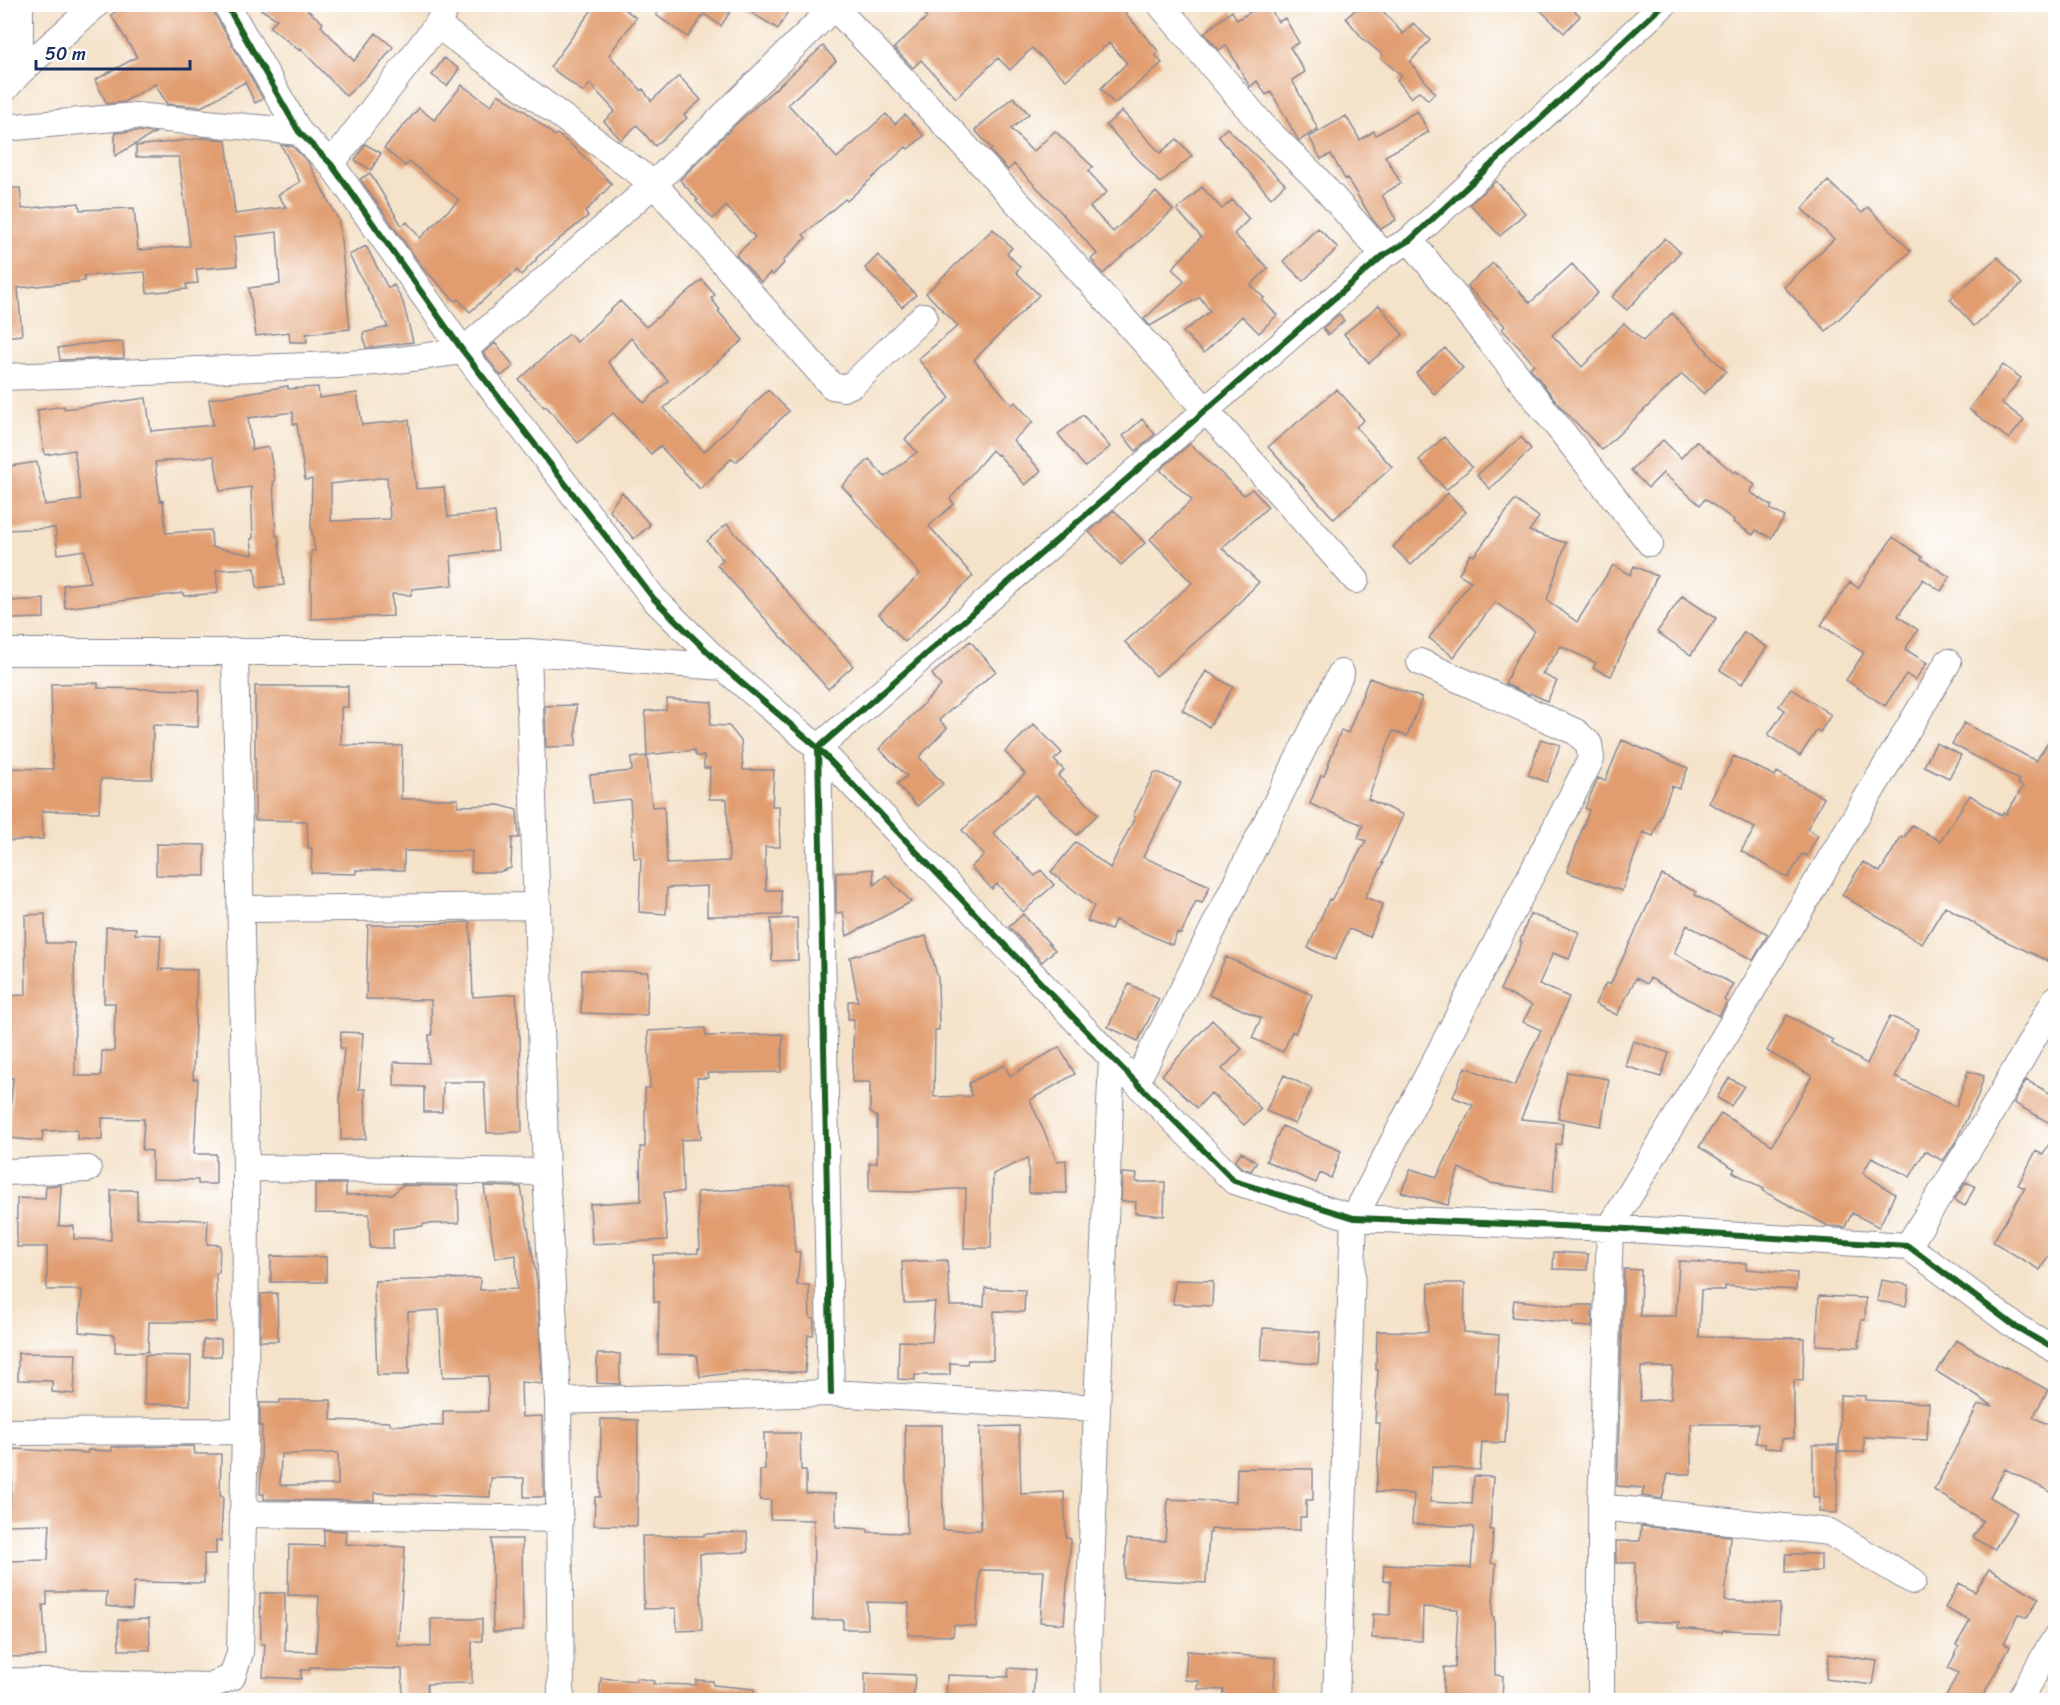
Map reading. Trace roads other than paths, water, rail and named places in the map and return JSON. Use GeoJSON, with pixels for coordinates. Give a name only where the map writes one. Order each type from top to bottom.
{"type":"FeatureCollection","features":[{"type":"Feature","properties":{"kind":"street"},"geometry":{"type":"LineString","coordinates":[[12,81],[20,4]]}},
{"type":"Feature","properties":{"kind":"street"},"geometry":{"type":"LineString","coordinates":[[12,81],[97,4]]}},
{"type":"Feature","properties":{"kind":"street"},"geometry":{"type":"LineString","coordinates":[[226,4],[299,132],[331,164],[463,351],[654,598],[723,667],[818,748],[1112,1058],[1234,1181],[1354,1218],[1610,1228],[1908,1246],[2016,1327],[2055,1350]]}},
{"type":"Feature","properties":{"kind":"street"},"geometry":{"type":"LineString","coordinates":[[1160,4],[1264,127],[1315,177],[1384,255]]}},
{"type":"Feature","properties":{"kind":"street"},"geometry":{"type":"LineString","coordinates":[[818,748],[1384,255],[1410,240],[1664,4]]}},
{"type":"Feature","properties":{"kind":"street"},"geometry":{"type":"LineString","coordinates":[[4,376],[337,365],[399,360],[463,351],[654,184],[836,6],[1206,409],[1356,580]]}},
{"type":"Feature","properties":{"kind":"street"},"geometry":{"type":"LineString","coordinates":[[331,164],[443,15],[654,184],[832,386],[843,388],[852,384],[924,316]]}},
{"type":"Feature","properties":{"kind":"street"},"geometry":{"type":"LineString","coordinates":[[4,128],[136,116],[299,132]]}},
{"type":"Feature","properties":{"kind":"street"},"geometry":{"type":"LineString","coordinates":[[1410,240],[1650,543]]}},
{"type":"Feature","properties":{"kind":"street"},"geometry":{"type":"LineString","coordinates":[[4,1681],[209,1686],[232,1677],[240,1653],[245,1431],[246,1168],[235,651]]}},
{"type":"Feature","properties":{"kind":"street"},"geometry":{"type":"LineString","coordinates":[[4,652],[528,652],[723,667]]}},
{"type":"Feature","properties":{"kind":"street"},"geometry":{"type":"LineString","coordinates":[[528,652],[546,1172],[558,1401],[561,1701]]}},
{"type":"Feature","properties":{"kind":"street"},"geometry":{"type":"LineString","coordinates":[[1336,1701],[1354,1218],[1591,759],[1589,744],[1576,732],[1420,662]]}},
{"type":"Feature","properties":{"kind":"street"},"geometry":{"type":"LineString","coordinates":[[1601,1701],[1601,1507],[1610,1228],[1948,662]]}},
{"type":"Feature","properties":{"kind":"street"},"geometry":{"type":"LineString","coordinates":[[1137,1081],[1341,673]]}},
{"type":"Feature","properties":{"kind":"street"},"geometry":{"type":"LineString","coordinates":[[818,748],[831,1393]]}},
{"type":"Feature","properties":{"kind":"street"},"geometry":{"type":"LineString","coordinates":[[242,909],[538,906]]}},
{"type":"Feature","properties":{"kind":"street"},"geometry":{"type":"LineString","coordinates":[[1908,1246],[1986,1121],[2055,998]]}},
{"type":"Feature","properties":{"kind":"street"},"geometry":{"type":"LineString","coordinates":[[1089,1701],[1088,1651],[1112,1058]]}},
{"type":"Feature","properties":{"kind":"street"},"geometry":{"type":"LineString","coordinates":[[246,1168],[546,1172]]}},
{"type":"Feature","properties":{"kind":"street"},"geometry":{"type":"LineString","coordinates":[[4,1172],[88,1169]]}},
{"type":"Feature","properties":{"kind":"street"},"geometry":{"type":"LineString","coordinates":[[558,1401],[831,1393],[1097,1407]]}},
{"type":"Feature","properties":{"kind":"street"},"geometry":{"type":"LineString","coordinates":[[4,1432],[245,1431]]}},
{"type":"Feature","properties":{"kind":"street"},"geometry":{"type":"LineString","coordinates":[[1601,1507],[1829,1532],[1913,1581]]}},
{"type":"Feature","properties":{"kind":"street"},"geometry":{"type":"LineString","coordinates":[[242,1514],[560,1519]]}},
{"type":"Feature","properties":{"kind":"street"},"geometry":{"type":"LineString","coordinates":[[2019,1701],[2055,1637]]}}]}
